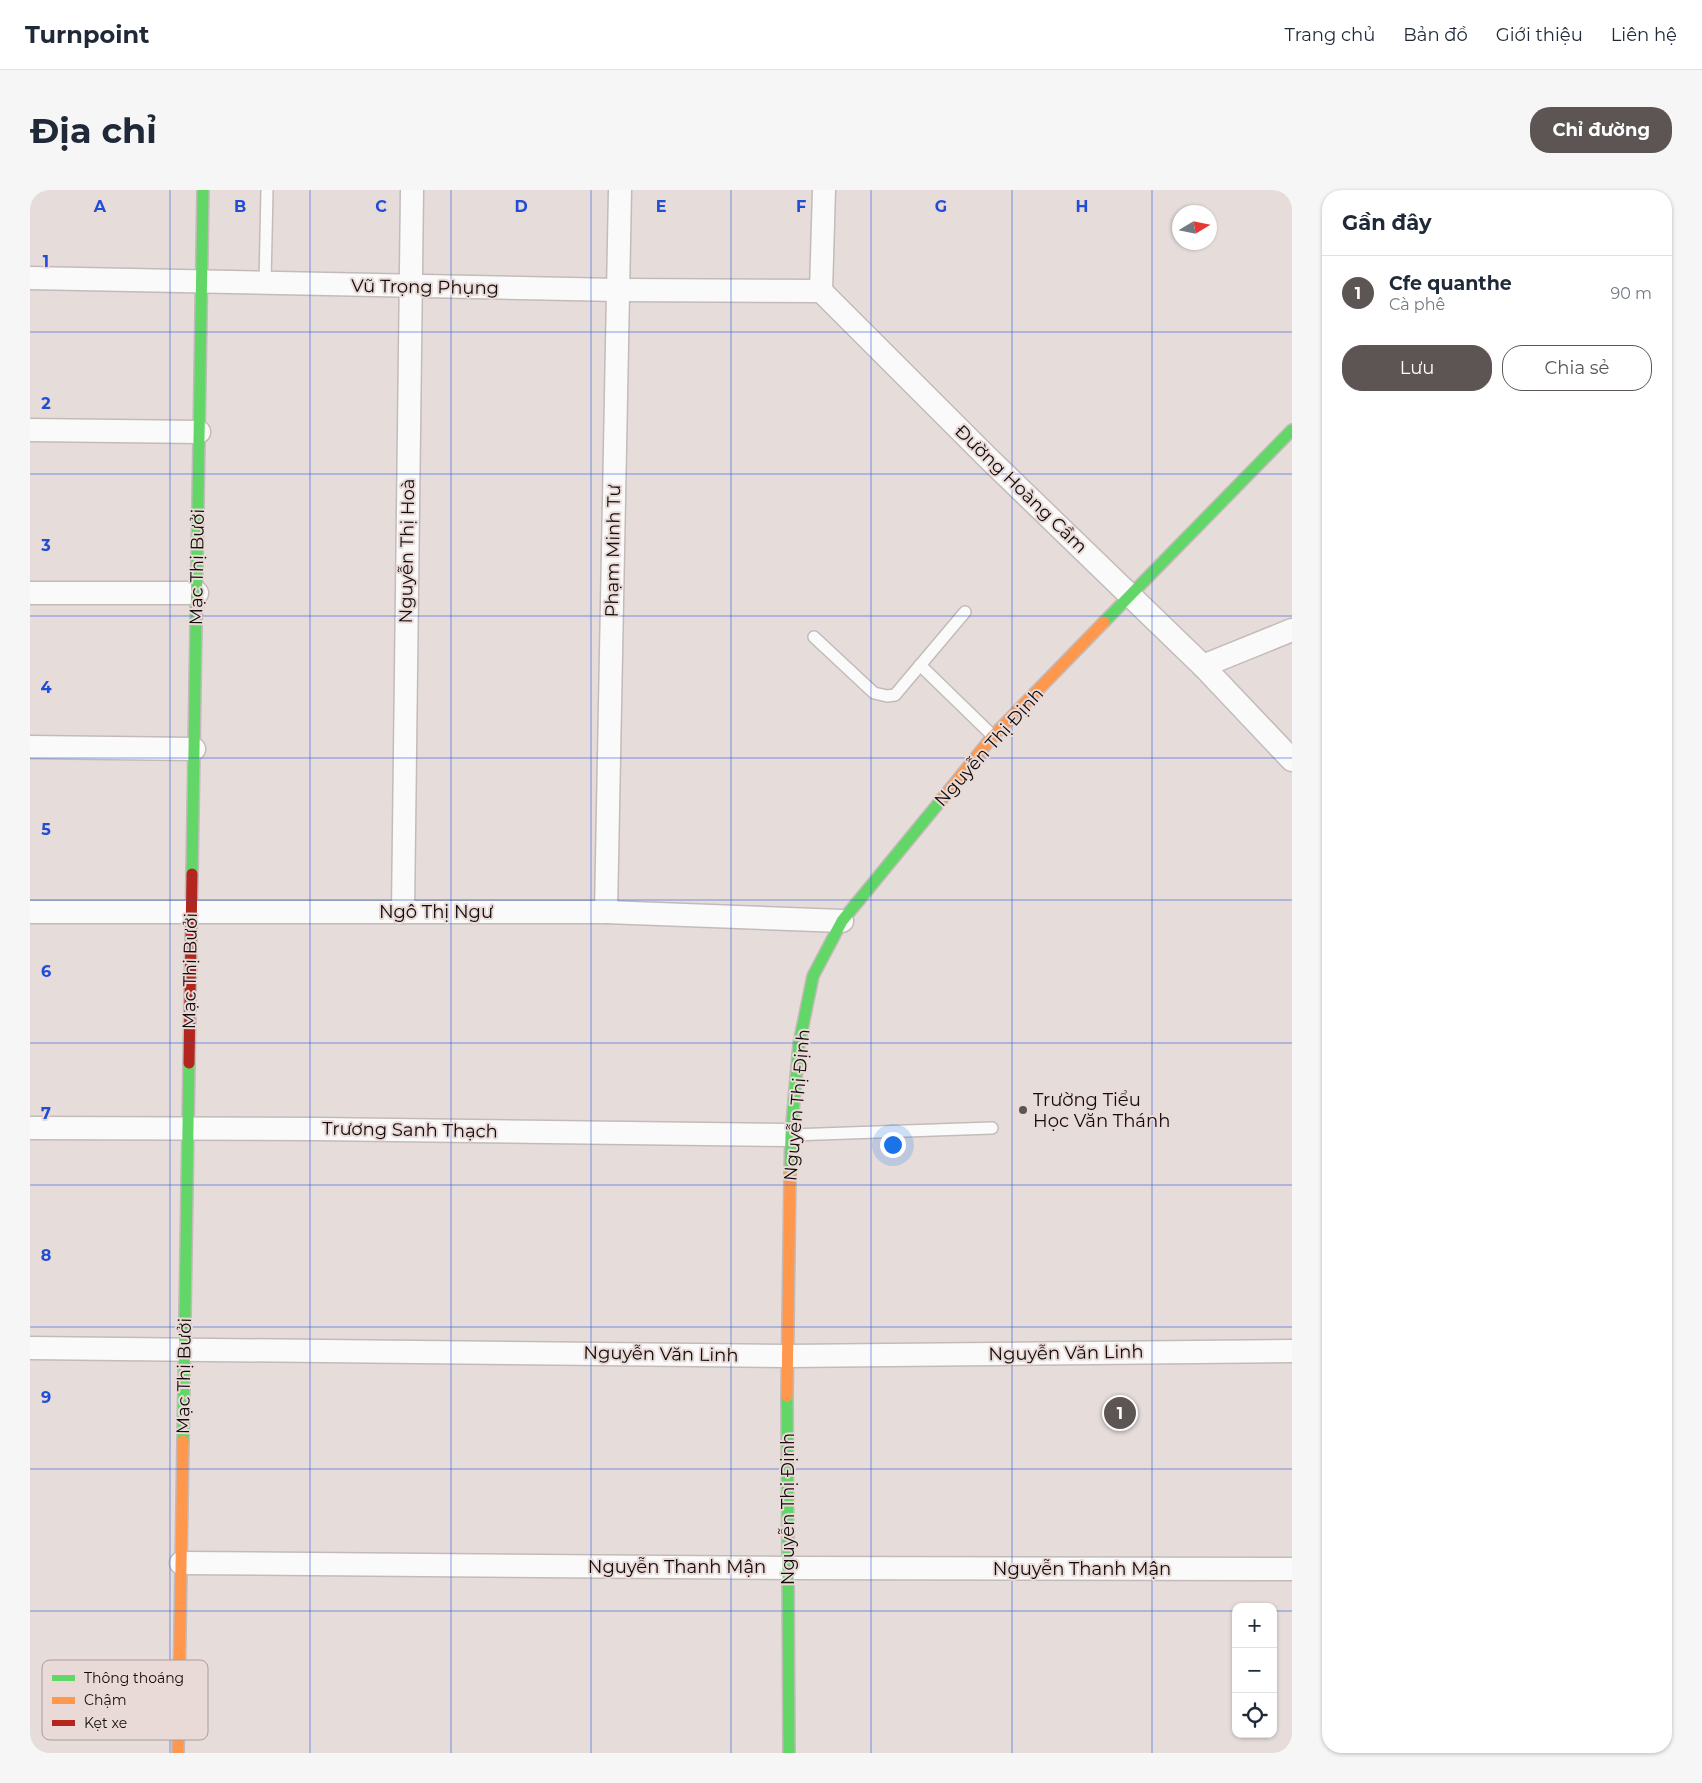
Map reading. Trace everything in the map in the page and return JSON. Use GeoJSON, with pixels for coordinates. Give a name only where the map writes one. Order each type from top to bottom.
{"type":"FeatureCollection","features":[{"type":"Feature","properties":{"kind":"street","name":"Mạc Thị Bưởi"},"geometry":{"type":"LineString","coordinates":[[179,1660],[203,190]]}},
{"type":"Feature","properties":{"kind":"street","name":"Nguyễn Thị Hoà"},"geometry":{"type":"LineString","coordinates":[[403,912],[412,190]]}},
{"type":"Feature","properties":{"kind":"street","name":"Phạm Minh Tư"},"geometry":{"type":"LineString","coordinates":[[606,912],[620,190]]}},
{"type":"Feature","properties":{"kind":"street"},"geometry":{"type":"LineString","coordinates":[[821,291],[824,190]]}},
{"type":"Feature","properties":{"kind":"street","name":"Vũ Trọng Phụng"},"geometry":{"type":"LineString","coordinates":[[30,278],[410,287],[821,291]]}},
{"type":"Feature","properties":{"kind":"street","name":"Đường Hoàng Cầm"},"geometry":{"type":"LineString","coordinates":[[821,291],[1203,666],[1292,760]]}},
{"type":"Feature","properties":{"kind":"street"},"geometry":{"type":"LineString","coordinates":[[30,430],[199,432]]}},
{"type":"Feature","properties":{"kind":"street","name":"Nguyễn Thị Định"},"geometry":{"type":"LineString","coordinates":[[789,1753],[787,1356],[791,1135],[799,1044],[813,976],[842,921],[994,736],[1292,430]]}},
{"type":"Feature","properties":{"kind":"street"},"geometry":{"type":"LineString","coordinates":[[30,593],[197,593]]}},
{"type":"Feature","properties":{"kind":"street"},"geometry":{"type":"LineString","coordinates":[[1203,666],[1292,630]]}},
{"type":"Feature","properties":{"kind":"street"},"geometry":{"type":"LineString","coordinates":[[30,747],[194,749]]}},
{"type":"Feature","properties":{"kind":"street","name":"Ngô Thị Ngư"},"geometry":{"type":"LineString","coordinates":[[30,912],[606,912],[842,921]]}},
{"type":"Feature","properties":{"kind":"street","name":"Trương Sanh Thạch"},"geometry":{"type":"LineString","coordinates":[[30,1128],[791,1135]]}},
{"type":"Feature","properties":{"kind":"street","name":"Nguyễn Văn Linh"},"geometry":{"type":"LineString","coordinates":[[30,1348],[787,1356],[1292,1351]]}},
{"type":"Feature","properties":{"kind":"street","name":"Nguyễn Thanh Mận"},"geometry":{"type":"LineString","coordinates":[[181,1563],[1292,1570]]}},
{"type":"Feature","properties":{"kind":"street","name":"Mạc Thị Bưởi"},"geometry":{"type":"LineString","coordinates":[[178,1740],[178,1753]]}},
{"type":"Feature","properties":{"kind":"lane"},"geometry":{"type":"LineString","coordinates":[[265,283],[267,190]]}},
{"type":"Feature","properties":{"kind":"lane"},"geometry":{"type":"LineString","coordinates":[[814,637],[874,692],[887,696],[895,695],[965,612]]}},
{"type":"Feature","properties":{"kind":"lane"},"geometry":{"type":"LineString","coordinates":[[920,665],[994,736]]}},
{"type":"Feature","properties":{"kind":"lane"},"geometry":{"type":"LineString","coordinates":[[791,1135],[992,1128]]}},
{"type":"Feature","properties":{"kind":"traffic: fast"},"geometry":{"type":"LineString","coordinates":[[192,874],[203,190]]}},
{"type":"Feature","properties":{"kind":"traffic: fast"},"geometry":{"type":"LineString","coordinates":[[1104,622],[1292,430]]}},
{"type":"Feature","properties":{"kind":"traffic: fast"},"geometry":{"type":"LineString","coordinates":[[790,1174],[791,1135],[799,1044],[813,976],[842,921],[942,799]]}},
{"type":"Feature","properties":{"kind":"traffic: fast"},"geometry":{"type":"LineString","coordinates":[[183,1441],[189,1063]]}},
{"type":"Feature","properties":{"kind":"traffic: fast"},"geometry":{"type":"LineString","coordinates":[[787,1396],[789,1753]]}},
{"type":"Feature","properties":{"kind":"traffic: slow"},"geometry":{"type":"LineString","coordinates":[[942,799],[993,736],[1104,622]]}},
{"type":"Feature","properties":{"kind":"traffic: slow"},"geometry":{"type":"LineString","coordinates":[[787,1396],[790,1174]]}},
{"type":"Feature","properties":{"kind":"traffic: slow"},"geometry":{"type":"LineString","coordinates":[[179,1660],[183,1441]]}},
{"type":"Feature","properties":{"kind":"traffic: slow"},"geometry":{"type":"LineString","coordinates":[[178,1740],[178,1753]]}},
{"type":"Feature","properties":{"kind":"traffic: jam"},"geometry":{"type":"LineString","coordinates":[[189,1063],[192,874]]}},
{"type":"Feature","properties":{"kind":"place","name":"Trường Tiểu Học Văn Thánh"},"geometry":{"type":"Point","coordinates":[1023,1110]}},
{"type":"Feature","properties":{"kind":"place","name":"Cfe quanthe"},"geometry":{"type":"Point","coordinates":[1120,1413]}}]}
